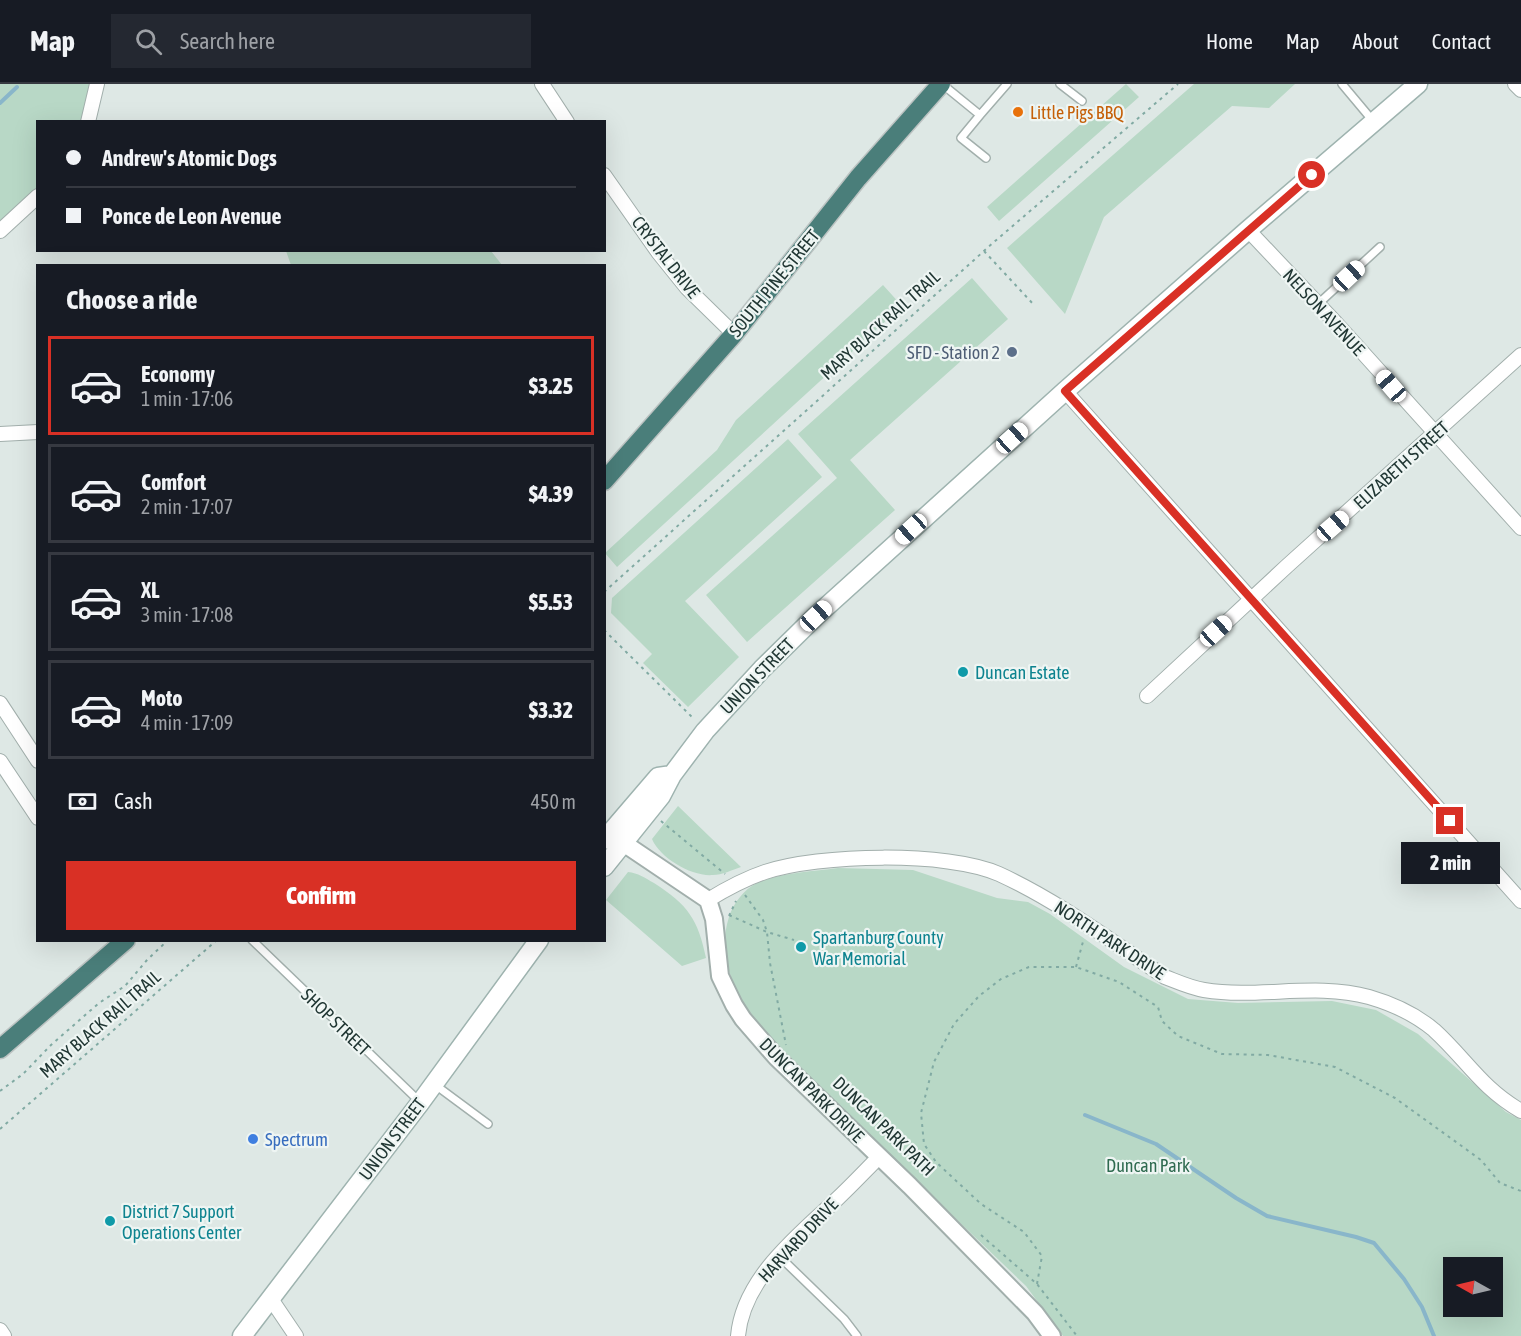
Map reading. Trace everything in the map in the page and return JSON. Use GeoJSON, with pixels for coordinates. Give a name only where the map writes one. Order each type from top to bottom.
{"type":"FeatureCollection","features":[{"type":"Feature","properties":{"kind":"highway","name":"SOUTH PINE STREET"},"geometry":{"type":"LineString","coordinates":[[606,479],[734,334],[858,178],[941,84]]}},
{"type":"Feature","properties":{"kind":"highway"},"geometry":{"type":"LineString","coordinates":[[0,1049],[122,942]]}},
{"type":"Feature","properties":{"kind":"main road","name":"UNION STREET"},"geometry":{"type":"LineString","coordinates":[[606,861],[613,839],[658,777],[672,775],[705,731],[762,669],[816,616],[1065,391],[1418,84]]}},
{"type":"Feature","properties":{"kind":"main road","name":"UNION STREET"},"geometry":{"type":"LineString","coordinates":[[242,1336],[420,1103],[538,942]]}},
{"type":"Feature","properties":{"kind":"street"},"geometry":{"type":"LineString","coordinates":[[88,120],[95,84]]}},
{"type":"Feature","properties":{"kind":"street"},"geometry":{"type":"LineString","coordinates":[[542,84],[566,120]]}},
{"type":"Feature","properties":{"kind":"street"},"geometry":{"type":"LineString","coordinates":[[1515,84],[1521,90]]}},
{"type":"Feature","properties":{"kind":"street","name":"CRYSTAL DRIVE"},"geometry":{"type":"LineString","coordinates":[[606,178],[658,252],[687,288],[734,334]]}},
{"type":"Feature","properties":{"kind":"street"},"geometry":{"type":"LineString","coordinates":[[0,231],[36,198]]}},
{"type":"Feature","properties":{"kind":"street","name":"NELSON AVENUE"},"geometry":{"type":"LineString","coordinates":[[1248,230],[1521,528]]}},
{"type":"Feature","properties":{"kind":"street","name":"ELIZABETH STREET"},"geometry":{"type":"LineString","coordinates":[[1147,696],[1521,355]]}},
{"type":"Feature","properties":{"kind":"street"},"geometry":{"type":"LineString","coordinates":[[1065,391],[1521,901]]}},
{"type":"Feature","properties":{"kind":"street"},"geometry":{"type":"LineString","coordinates":[[0,434],[36,432]]}},
{"type":"Feature","properties":{"kind":"street"},"geometry":{"type":"LineString","coordinates":[[0,704],[36,758]]}},
{"type":"Feature","properties":{"kind":"street"},"geometry":{"type":"LineString","coordinates":[[0,761],[36,815]]}},
{"type":"Feature","properties":{"kind":"street"},"geometry":{"type":"LineString","coordinates":[[613,839],[708,900]]}},
{"type":"Feature","properties":{"kind":"street","name":"NORTH PARK DRIVE"},"geometry":{"type":"LineString","coordinates":[[708,900],[735,884],[767,871],[798,865],[872,858],[922,860],[973,866],[998,874],[1052,902],[1165,977],[1184,985],[1224,992],[1343,992],[1367,996],[1391,1004],[1413,1015],[1434,1030],[1491,1091],[1521,1111]]}},
{"type":"Feature","properties":{"kind":"street","name":"DUNCAN PARK DRIVE"},"geometry":{"type":"LineString","coordinates":[[708,900],[714,919],[720,976],[734,1005],[776,1057],[1035,1313],[1052,1336]]}},
{"type":"Feature","properties":{"kind":"street","name":"HARVARD DRIVE"},"geometry":{"type":"LineString","coordinates":[[735,1333],[751,1294],[760,1279],[779,1256],[879,1157]]}},
{"type":"Feature","properties":{"kind":"street"},"geometry":{"type":"LineString","coordinates":[[271,1299],[296,1336]]}},
{"type":"Feature","properties":{"kind":"street"},"geometry":{"type":"LineString","coordinates":[[0,1330],[4,1336]]}},
{"type":"Feature","properties":{"kind":"lane"},"geometry":{"type":"LineString","coordinates":[[941,84],[980,116]]}},
{"type":"Feature","properties":{"kind":"lane"},"geometry":{"type":"LineString","coordinates":[[986,158],[961,138],[1007,84]]}},
{"type":"Feature","properties":{"kind":"lane"},"geometry":{"type":"LineString","coordinates":[[1060,84],[1082,101]]}},
{"type":"Feature","properties":{"kind":"lane"},"geometry":{"type":"LineString","coordinates":[[1342,84],[1374,122]]}},
{"type":"Feature","properties":{"kind":"lane"},"geometry":{"type":"LineString","coordinates":[[1318,304],[1380,246]]}},
{"type":"Feature","properties":{"kind":"lane","name":"SHOP STREET"},"geometry":{"type":"LineString","coordinates":[[254,942],[420,1103]]}},
{"type":"Feature","properties":{"kind":"lane"},"geometry":{"type":"LineString","coordinates":[[434,1084],[488,1124]]}},
{"type":"Feature","properties":{"kind":"lane"},"geometry":{"type":"LineString","coordinates":[[779,1256],[844,1319],[857,1336]]}},
{"type":"Feature","properties":{"kind":"path","name":"MARY BLACK RAIL TRAIL"},"geometry":{"type":"LineString","coordinates":[[606,590],[984,251],[1178,84]]}},
{"type":"Feature","properties":{"kind":"path"},"geometry":{"type":"LineString","coordinates":[[984,251],[1035,306]]}},
{"type":"Feature","properties":{"kind":"path"},"geometry":{"type":"LineString","coordinates":[[606,632],[688,714]]}},
{"type":"Feature","properties":{"kind":"path"},"geometry":{"type":"LineString","coordinates":[[661,821],[727,876]]}},
{"type":"Feature","properties":{"kind":"path"},"geometry":{"type":"LineString","coordinates":[[745,895],[763,920],[767,932],[770,963],[787,1048]]}},
{"type":"Feature","properties":{"kind":"path"},"geometry":{"type":"LineString","coordinates":[[728,921],[736,901]]}},
{"type":"Feature","properties":{"kind":"path"},"geometry":{"type":"LineString","coordinates":[[729,915],[767,932],[794,940]]}},
{"type":"Feature","properties":{"kind":"path"},"geometry":{"type":"LineString","coordinates":[[1076,967],[1088,926]]}},
{"type":"Feature","properties":{"kind":"path"},"geometry":{"type":"LineString","coordinates":[[0,1091],[23,1074],[51,1044],[99,1003],[125,986],[166,942]]}},
{"type":"Feature","properties":{"kind":"path","name":"MARY BLACK RAIL TRAIL"},"geometry":{"type":"LineString","coordinates":[[0,1129],[216,942]]}},
{"type":"Feature","properties":{"kind":"path"},"geometry":{"type":"LineString","coordinates":[[1037,1284],[1042,1256],[1024,1232],[981,1204],[936,1162],[924,1144],[921,1113],[934,1062],[954,1024],[979,996],[1001,978],[1029,967],[1076,967],[1119,982],[1158,1007],[1162,1021],[1178,1036],[1222,1054],[1268,1055],[1335,1067],[1395,1098],[1481,1160],[1500,1183],[1521,1191]]}},
{"type":"Feature","properties":{"kind":"path"},"geometry":{"type":"LineString","coordinates":[[973,1228],[1037,1284],[1077,1336]]}},
{"type":"Feature","properties":{"kind":"green space"},"geometry":{"type":"Polygon","coordinates":[[[0,84],[97,84],[88,120],[36,120],[36,197],[0,231],[0,84]]]}},
{"type":"Feature","properties":{"kind":"green space"},"geometry":{"type":"Polygon","coordinates":[[[1126,84],[1139,97],[999,221],[987,207],[1126,84]]]}},
{"type":"Feature","properties":{"kind":"green space"},"geometry":{"type":"Polygon","coordinates":[[[1194,84],[1295,84],[1269,108],[1232,106],[1104,217],[1065,314],[1007,248],[1194,84]]]}},
{"type":"Feature","properties":{"kind":"green space"},"geometry":{"type":"Polygon","coordinates":[[[286,252],[492,252],[501,264],[291,264],[286,252]]]}},
{"type":"Feature","properties":{"kind":"green space"},"geometry":{"type":"Polygon","coordinates":[[[972,278],[1008,319],[850,460],[895,510],[747,642],[706,595],[837,478],[798,434],[972,278]]]}},
{"type":"Feature","properties":{"kind":"green space"},"geometry":{"type":"Polygon","coordinates":[[[883,285],[902,306],[617,567],[606,552],[717,450],[736,420],[883,285]]]}},
{"type":"Feature","properties":{"kind":"green space"},"geometry":{"type":"Polygon","coordinates":[[[788,439],[822,477],[685,601],[739,657],[688,707],[643,663],[652,654],[611,613],[612,598],[788,439]]]}},
{"type":"Feature","properties":{"kind":"green space"},"geometry":{"type":"Polygon","coordinates":[[[678,806],[741,867],[720,874],[705,875],[678,865],[662,853],[652,839],[678,806]]]}},
{"type":"Feature","properties":{"kind":"green space","name":"Duncan Park"},"geometry":{"type":"Polygon","coordinates":[[[838,868],[913,870],[997,898],[1028,902],[1050,914],[1124,967],[1188,999],[1238,1003],[1332,1001],[1376,1010],[1418,1034],[1506,1112],[1521,1120],[1521,1336],[1063,1336],[1026,1286],[781,1051],[746,1006],[737,990],[725,955],[725,936],[729,917],[736,902],[752,886],[787,874],[838,868]]]}},
{"type":"Feature","properties":{"kind":"green space"},"geometry":{"type":"Polygon","coordinates":[[[628,872],[654,883],[683,906],[695,923],[706,958],[682,966],[606,900],[628,872]]]}},
{"type":"Feature","properties":{"kind":"waterway"},"geometry":{"type":"LineString","coordinates":[[0,103],[17,87]]}},
{"type":"Feature","properties":{"kind":"waterway"},"geometry":{"type":"LineString","coordinates":[[1085,1115],[1156,1144],[1267,1216],[1374,1243],[1404,1279],[1422,1307],[1434,1336]]}},
{"type":"Feature","properties":{"kind":"place","name":"Little Pigs BBQ"},"geometry":{"type":"Point","coordinates":[1018,112]}},
{"type":"Feature","properties":{"kind":"place","name":"SFD - Station 2"},"geometry":{"type":"Point","coordinates":[1012,352]}},
{"type":"Feature","properties":{"kind":"place","name":"Duncan Estate"},"geometry":{"type":"Point","coordinates":[963,672]}},
{"type":"Feature","properties":{"kind":"place","name":"Spartanburg County War Memorial"},"geometry":{"type":"Point","coordinates":[801,947]}},
{"type":"Feature","properties":{"kind":"place","name":"Spectrum"},"geometry":{"type":"Point","coordinates":[253,1139]}},
{"type":"Feature","properties":{"kind":"place","name":"District 7 Support Operations Center"},"geometry":{"type":"Point","coordinates":[110,1221]}},
{"type":"Feature","properties":{"kind":"route"},"geometry":{"type":"LineString","coordinates":[[1312,175],[1065,391],[1450,821]]}}]}
